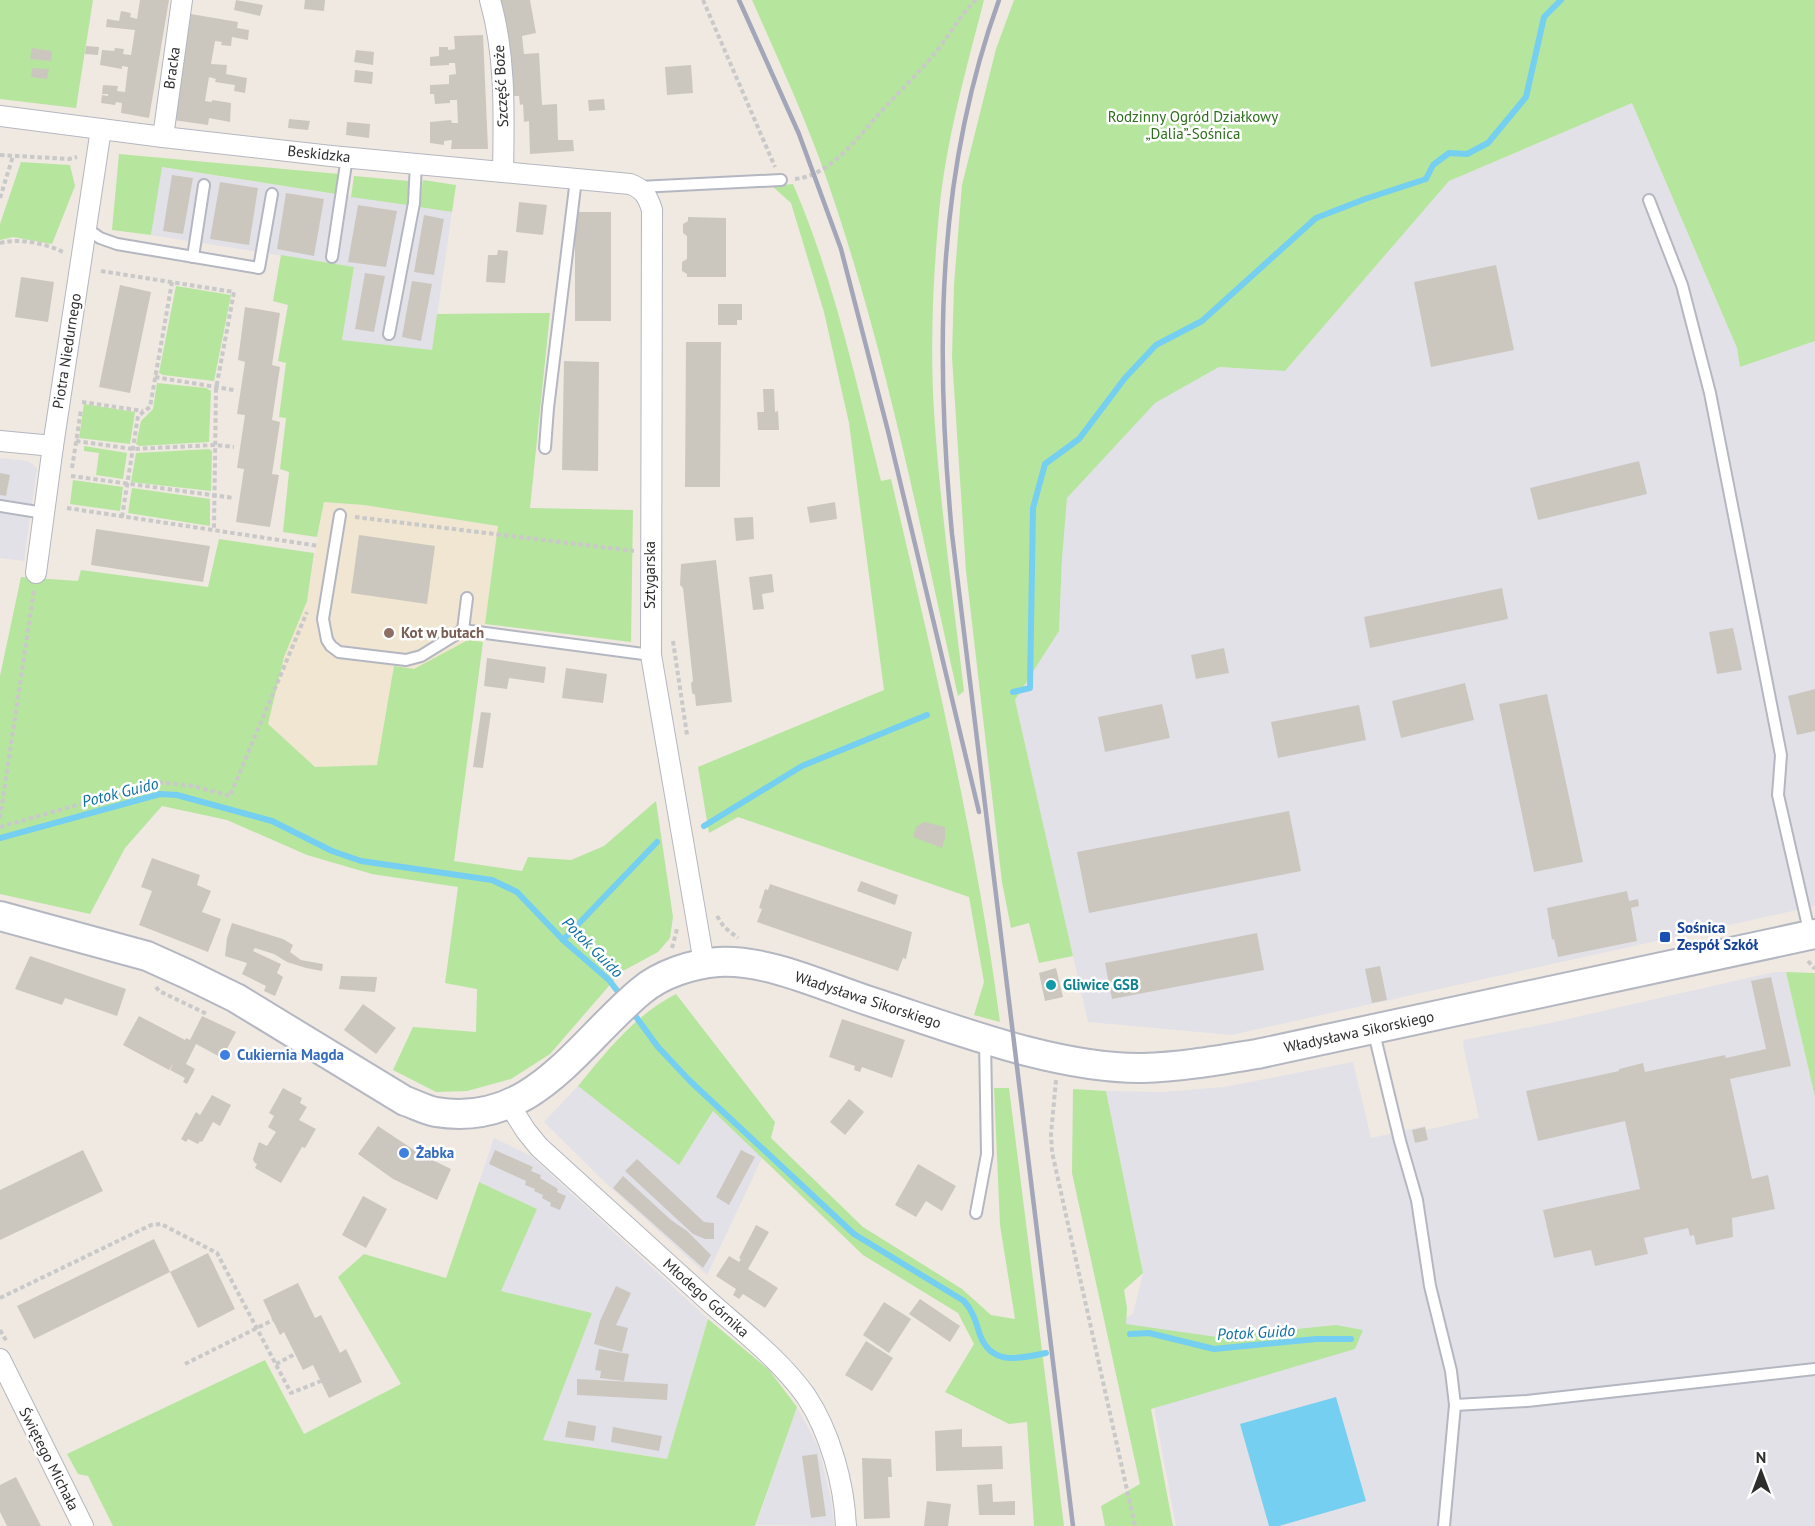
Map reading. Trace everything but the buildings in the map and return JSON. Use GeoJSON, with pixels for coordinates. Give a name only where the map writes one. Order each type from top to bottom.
{"type":"FeatureCollection","features":[{"type":"Feature","properties":{"kind":"street","name":"Bracka"},"geometry":{"type":"LineString","coordinates":[[163,137],[182,0]]}},
{"type":"Feature","properties":{"kind":"street","name":"Szczęść Boże"},"geometry":{"type":"LineString","coordinates":[[490,0],[500,50],[504,89],[503,172]]}},
{"type":"Feature","properties":{"kind":"street","name":"Beskidzka"},"geometry":{"type":"LineString","coordinates":[[0,116],[348,157],[630,183],[638,187]]}},
{"type":"Feature","properties":{"kind":"street","name":"Piotra Niedurnego"},"geometry":{"type":"LineString","coordinates":[[36,573],[100,129]]}},
{"type":"Feature","properties":{"kind":"street","name":"Sztygarska"},"geometry":{"type":"LineString","coordinates":[[638,187],[648,198],[652,210],[651,655],[704,963]]}},
{"type":"Feature","properties":{"kind":"street"},"geometry":{"type":"LineString","coordinates":[[0,441],[53,446]]}},
{"type":"Feature","properties":{"kind":"street","name":"Władysława Sikorskiego"},"geometry":{"type":"LineString","coordinates":[[0,916],[147,956],[236,998],[405,1101],[433,1111],[470,1114],[491,1111],[532,1092],[558,1073],[642,990],[666,975],[704,963],[738,961],[780,972],[1015,1048],[1088,1064],[1142,1068],[1196,1064],[1257,1054],[1811,943]]}},
{"type":"Feature","properties":{"kind":"street","name":"Młodego Górnika"},"geometry":{"type":"LineString","coordinates":[[509,1104],[539,1147],[768,1355],[806,1396],[826,1438],[837,1472],[846,1526]]}},
{"type":"Feature","properties":{"kind":"street","name":"Świętego Michała"},"geometry":{"type":"LineString","coordinates":[[0,1359],[83,1526]]}},
{"type":"Feature","properties":{"kind":"lane"},"geometry":{"type":"LineString","coordinates":[[332,257],[348,157]]}},
{"type":"Feature","properties":{"kind":"lane"},"geometry":{"type":"LineString","coordinates":[[389,334],[414,203],[416,164]]}},
{"type":"Feature","properties":{"kind":"lane"},"geometry":{"type":"LineString","coordinates":[[545,448],[576,179]]}},
{"type":"Feature","properties":{"kind":"lane"},"geometry":{"type":"LineString","coordinates":[[638,187],[781,180]]}},
{"type":"Feature","properties":{"kind":"lane"},"geometry":{"type":"LineString","coordinates":[[193,257],[204,184]]}},
{"type":"Feature","properties":{"kind":"lane"},"geometry":{"type":"LineString","coordinates":[[86,228],[100,238],[117,244],[259,268],[272,194]]}},
{"type":"Feature","properties":{"kind":"lane"},"geometry":{"type":"LineString","coordinates":[[1648,200],[1682,285],[1710,393],[1781,755],[1778,795],[1811,943]]}},
{"type":"Feature","properties":{"kind":"lane"},"geometry":{"type":"LineString","coordinates":[[0,506],[44,513]]}},
{"type":"Feature","properties":{"kind":"lane"},"geometry":{"type":"LineString","coordinates":[[340,515],[323,619],[327,640],[339,652],[406,660],[421,656],[463,630],[651,655]]}},
{"type":"Feature","properties":{"kind":"lane"},"geometry":{"type":"LineString","coordinates":[[463,630],[467,597]]}},
{"type":"Feature","properties":{"kind":"lane"},"geometry":{"type":"LineString","coordinates":[[1373,1029],[1417,1200],[1430,1286],[1451,1371],[1455,1405],[1444,1526]]}},
{"type":"Feature","properties":{"kind":"lane"},"geometry":{"type":"LineString","coordinates":[[976,1213],[987,1154],[985,1038]]}},
{"type":"Feature","properties":{"kind":"lane"},"geometry":{"type":"LineString","coordinates":[[1455,1405],[1527,1401],[1815,1369]]}},
{"type":"Feature","properties":{"kind":"path"},"geometry":{"type":"LineString","coordinates":[[703,0],[781,180],[801,178],[819,171],[848,149],[916,75],[941,45],[962,13],[976,0]]}},
{"type":"Feature","properties":{"kind":"path"},"geometry":{"type":"LineString","coordinates":[[0,155],[69,159],[97,151]]}},
{"type":"Feature","properties":{"kind":"path"},"geometry":{"type":"LineString","coordinates":[[0,198],[13,156]]}},
{"type":"Feature","properties":{"kind":"path"},"geometry":{"type":"LineString","coordinates":[[0,243],[16,240],[55,248],[81,262]]}},
{"type":"Feature","properties":{"kind":"path"},"geometry":{"type":"LineString","coordinates":[[101,271],[234,292],[216,387],[214,530]]}},
{"type":"Feature","properties":{"kind":"path"},"geometry":{"type":"LineString","coordinates":[[122,517],[138,416],[150,407],[172,282]]}},
{"type":"Feature","properties":{"kind":"path"},"geometry":{"type":"LineString","coordinates":[[155,377],[234,390]]}},
{"type":"Feature","properties":{"kind":"path"},"geometry":{"type":"LineString","coordinates":[[82,402],[144,411]]}},
{"type":"Feature","properties":{"kind":"path"},"geometry":{"type":"LineString","coordinates":[[76,441],[133,449],[215,445],[234,447]]}},
{"type":"Feature","properties":{"kind":"path"},"geometry":{"type":"LineString","coordinates":[[71,476],[234,498]]}},
{"type":"Feature","properties":{"kind":"path"},"geometry":{"type":"LineString","coordinates":[[67,508],[320,546]]}},
{"type":"Feature","properties":{"kind":"path"},"geometry":{"type":"LineString","coordinates":[[318,555],[328,514],[637,551]]}},
{"type":"Feature","properties":{"kind":"path"},"geometry":{"type":"LineString","coordinates":[[0,818],[36,573]]}},
{"type":"Feature","properties":{"kind":"path"},"geometry":{"type":"LineString","coordinates":[[0,827],[157,782],[193,786],[230,796],[310,604]]}},
{"type":"Feature","properties":{"kind":"path"},"geometry":{"type":"LineString","coordinates":[[1811,943],[1815,969]]}},
{"type":"Feature","properties":{"kind":"path"},"geometry":{"type":"LineString","coordinates":[[1057,1074],[1051,1134],[1052,1152],[1135,1526]]}},
{"type":"Feature","properties":{"kind":"path"},"geometry":{"type":"LineString","coordinates":[[0,1298],[151,1225],[161,1224],[217,1253],[291,1393],[321,1382]]}},
{"type":"Feature","properties":{"kind":"path"},"geometry":{"type":"LineString","coordinates":[[185,1364],[273,1320]]}},
{"type":"Feature","properties":{"kind":"path"},"geometry":{"type":"LineString","coordinates":[[276,1364],[295,1354]]}},
{"type":"Feature","properties":{"kind":"shaded area"},"geometry":{"type":"Polygon","coordinates":[[[1632,103],[1737,348],[1740,367],[1815,341],[1815,906],[1231,1035],[1088,1022],[1015,700],[1059,631],[1067,498],[1154,403],[1219,367],[1285,371],[1449,181],[1632,103]]]}},
{"type":"Feature","properties":{"kind":"shaded area"},"geometry":{"type":"Polygon","coordinates":[[[161,167],[452,212],[432,351],[342,340],[354,267],[151,235],[161,167]]]}},
{"type":"Feature","properties":{"kind":"shaded area"},"geometry":{"type":"Polygon","coordinates":[[[0,458],[28,461],[37,468],[24,561],[0,558],[0,458]]]}},
{"type":"Feature","properties":{"kind":"shaded area","name":"Kot w butach"},"geometry":{"type":"Polygon","coordinates":[[[324,502],[364,505],[498,526],[466,763],[315,767],[268,725],[284,657],[307,601],[324,502]]]}},
{"type":"Feature","properties":{"kind":"shaded area"},"geometry":{"type":"Polygon","coordinates":[[[1774,972],[1786,972],[1815,1097],[1815,1526],[1176,1526],[1145,1360],[1124,1347],[1123,1319],[1133,1314],[1143,1273],[1106,1091],[1163,1092],[1224,1087],[1353,1062],[1371,1138],[1425,1126],[1426,1130],[1479,1118],[1463,1045],[1464,1040],[1550,1023],[1774,972]]]}},
{"type":"Feature","properties":{"kind":"shaded area"},"geometry":{"type":"Polygon","coordinates":[[[578,1086],[679,1165],[713,1111],[762,1158],[707,1275],[608,1185],[544,1122],[578,1086]]]}},
{"type":"Feature","properties":{"kind":"shaded area"},"geometry":{"type":"Polygon","coordinates":[[[494,1138],[531,1156],[708,1319],[667,1459],[543,1440],[591,1313],[501,1291],[536,1209],[479,1182],[494,1138]]]}},
{"type":"Feature","properties":{"kind":"shaded area"},"geometry":{"type":"Polygon","coordinates":[[[797,1407],[818,1446],[831,1499],[834,1526],[756,1525],[797,1407]]]}},
{"type":"Feature","properties":{"kind":"green space"},"geometry":{"type":"Polygon","coordinates":[[[0,0],[93,0],[76,108],[0,99],[0,0]]]}},
{"type":"Feature","properties":{"kind":"green space"},"geometry":{"type":"Polygon","coordinates":[[[752,0],[984,0],[957,105],[946,159],[939,213],[933,312],[932,362],[937,447],[964,691],[958,696],[898,427],[863,294],[821,163],[752,0]]]}},
{"type":"Feature","properties":{"kind":"green space","name":"Rodzinny Ogród Działkowy „Dalia”-Sośnica"},"geometry":{"type":"Polygon","coordinates":[[[1014,0],[1815,0],[1815,341],[1740,367],[1737,348],[1632,103],[1449,181],[1285,371],[1219,367],[1155,403],[1067,498],[1059,631],[1015,700],[1073,956],[1039,963],[1029,923],[1011,928],[1002,882],[966,571],[952,357],[954,285],[962,185],[996,49],[1014,0]]]}},
{"type":"Feature","properties":{"kind":"green space"},"geometry":{"type":"Polygon","coordinates":[[[119,154],[339,174],[336,194],[162,167],[151,235],[112,230],[119,154]]]}},
{"type":"Feature","properties":{"kind":"green space"},"geometry":{"type":"Polygon","coordinates":[[[21,162],[70,165],[75,186],[52,244],[13,237],[0,240],[0,224],[21,162]]]}},
{"type":"Feature","properties":{"kind":"green space"},"geometry":{"type":"Polygon","coordinates":[[[354,176],[409,181],[407,205],[351,197],[354,176]]]}},
{"type":"Feature","properties":{"kind":"green space"},"geometry":{"type":"Polygon","coordinates":[[[423,180],[456,185],[452,212],[419,207],[423,180]]]}},
{"type":"Feature","properties":{"kind":"green space"},"geometry":{"type":"Polygon","coordinates":[[[793,184],[821,256],[832,293],[881,481],[891,479],[938,681],[966,817],[1000,1022],[974,1015],[984,982],[969,897],[738,817],[709,833],[698,767],[884,690],[849,423],[824,312],[791,203],[772,186],[793,184]]]}},
{"type":"Feature","properties":{"kind":"green space"},"geometry":{"type":"Polygon","coordinates":[[[281,255],[354,267],[342,340],[432,350],[437,314],[550,313],[530,508],[633,510],[631,642],[485,624],[498,526],[364,505],[324,502],[317,537],[283,532],[289,472],[280,469],[286,418],[279,417],[286,363],[278,361],[288,305],[273,301],[281,255]]]}},
{"type":"Feature","properties":{"kind":"green space"},"geometry":{"type":"Polygon","coordinates":[[[176,286],[231,295],[214,381],[159,373],[176,286]]]}},
{"type":"Feature","properties":{"kind":"green space"},"geometry":{"type":"Polygon","coordinates":[[[157,383],[206,388],[211,391],[209,442],[139,446],[136,444],[141,421],[153,409],[157,383]]]}},
{"type":"Feature","properties":{"kind":"green space"},"geometry":{"type":"Polygon","coordinates":[[[84,404],[135,412],[130,444],[79,438],[84,404]]]}},
{"type":"Feature","properties":{"kind":"green space"},"geometry":{"type":"Polygon","coordinates":[[[84,446],[127,453],[123,479],[96,475],[99,453],[84,451],[84,446]]]}},
{"type":"Feature","properties":{"kind":"green space"},"geometry":{"type":"Polygon","coordinates":[[[209,449],[212,451],[211,491],[131,482],[136,453],[209,449]]]}},
{"type":"Feature","properties":{"kind":"green space"},"geometry":{"type":"Polygon","coordinates":[[[73,480],[123,487],[120,511],[70,504],[73,480]]]}},
{"type":"Feature","properties":{"kind":"green space"},"geometry":{"type":"Polygon","coordinates":[[[132,488],[210,499],[210,526],[128,513],[132,488]]]}},
{"type":"Feature","properties":{"kind":"green space"},"geometry":{"type":"Polygon","coordinates":[[[219,539],[314,553],[307,601],[284,657],[268,724],[315,767],[377,765],[394,666],[414,669],[468,640],[483,642],[454,861],[522,871],[528,857],[571,860],[604,846],[656,801],[673,917],[670,938],[658,952],[621,972],[550,1054],[511,1079],[467,1091],[436,1092],[393,1070],[413,1027],[476,1032],[477,989],[445,983],[458,887],[372,874],[307,855],[227,820],[162,806],[125,848],[90,914],[0,894],[0,676],[21,577],[78,581],[81,570],[208,587],[219,539]]]}},
{"type":"Feature","properties":{"kind":"green space"},"geometry":{"type":"Polygon","coordinates":[[[1786,972],[1815,973],[1815,1097],[1786,972]]]}},
{"type":"Feature","properties":{"kind":"green space"},"geometry":{"type":"Polygon","coordinates":[[[676,994],[775,1122],[771,1138],[863,1227],[962,1289],[991,1315],[1015,1319],[1000,1225],[994,1088],[1009,1088],[1064,1526],[1034,1526],[1027,1422],[1009,1424],[945,1392],[974,1344],[958,1313],[863,1255],[713,1111],[679,1165],[578,1086],[635,1023],[661,1002],[676,994]]]}},
{"type":"Feature","properties":{"kind":"green space"},"geometry":{"type":"Polygon","coordinates":[[[1073,1089],[1106,1091],[1143,1273],[1124,1290],[1127,1308],[1126,1324],[1217,1337],[1336,1325],[1363,1330],[1355,1349],[1151,1409],[1173,1526],[1105,1526],[1101,1506],[1140,1484],[1072,1173],[1073,1089]]]}},
{"type":"Feature","properties":{"kind":"green space"},"geometry":{"type":"Polygon","coordinates":[[[479,1182],[537,1209],[501,1291],[592,1313],[543,1440],[667,1459],[708,1319],[769,1370],[797,1407],[755,1526],[113,1526],[88,1476],[78,1474],[67,1454],[265,1360],[304,1434],[401,1384],[338,1277],[364,1254],[446,1278],[479,1182]]]}},
{"type":"Feature","properties":{"kind":"water"},"geometry":{"type":"Polygon","coordinates":[[[1336,1397],[1366,1501],[1279,1526],[1269,1526],[1240,1424],[1336,1397]]]}},
{"type":"Feature","properties":{"kind":"waterway"},"geometry":{"type":"LineString","coordinates":[[1013,692],[1030,688],[1033,508],[1045,464],[1079,439],[1125,378],[1156,345],[1202,321],[1316,218],[1426,179],[1433,165],[1449,153],[1467,154],[1488,143],[1526,97],[1544,17],[1561,0]]}},
{"type":"Feature","properties":{"kind":"waterway"},"geometry":{"type":"LineString","coordinates":[[704,826],[802,766],[927,715]]}},
{"type":"Feature","properties":{"kind":"waterway","name":"Potok Guido"},"geometry":{"type":"LineString","coordinates":[[0,838],[160,794],[177,795],[272,821],[332,851],[361,861],[492,880],[517,892],[563,940],[609,980],[622,997]]}},
{"type":"Feature","properties":{"kind":"waterway"},"geometry":{"type":"LineString","coordinates":[[563,940],[657,842]]}},
{"type":"Feature","properties":{"kind":"waterway","name":"Potok Guido"},"geometry":{"type":"LineString","coordinates":[[631,1010],[658,1047],[690,1081],[854,1234],[964,1301],[976,1321],[985,1345],[992,1352],[1008,1358],[1046,1353]]}},
{"type":"Feature","properties":{"kind":"waterway","name":"Potok Guido"},"geometry":{"type":"LineString","coordinates":[[1130,1334],[1149,1333],[1214,1349],[1316,1339],[1351,1339]]}},
{"type":"Feature","properties":{"kind":"railway"},"geometry":{"type":"LineString","coordinates":[[739,0],[799,134],[841,249],[888,431],[979,812]]}},
{"type":"Feature","properties":{"kind":"railway"},"geometry":{"type":"LineString","coordinates":[[999,0],[978,65],[963,131],[952,197],[946,264],[943,398],[952,534],[1073,1526]]}},
{"type":"Feature","properties":{"kind":"place","name":"Kot w butach"},"geometry":{"type":"Point","coordinates":[389,633]}},
{"type":"Feature","properties":{"kind":"place","name":"Sośnica Zespół Szkół"},"geometry":{"type":"Point","coordinates":[1665,937]}},
{"type":"Feature","properties":{"kind":"place","name":"Gliwice GSB"},"geometry":{"type":"Point","coordinates":[1051,985]}},
{"type":"Feature","properties":{"kind":"place","name":"Cukiernia Magda"},"geometry":{"type":"Point","coordinates":[225,1055]}},
{"type":"Feature","properties":{"kind":"place","name":"Żabka"},"geometry":{"type":"Point","coordinates":[404,1153]}}]}
